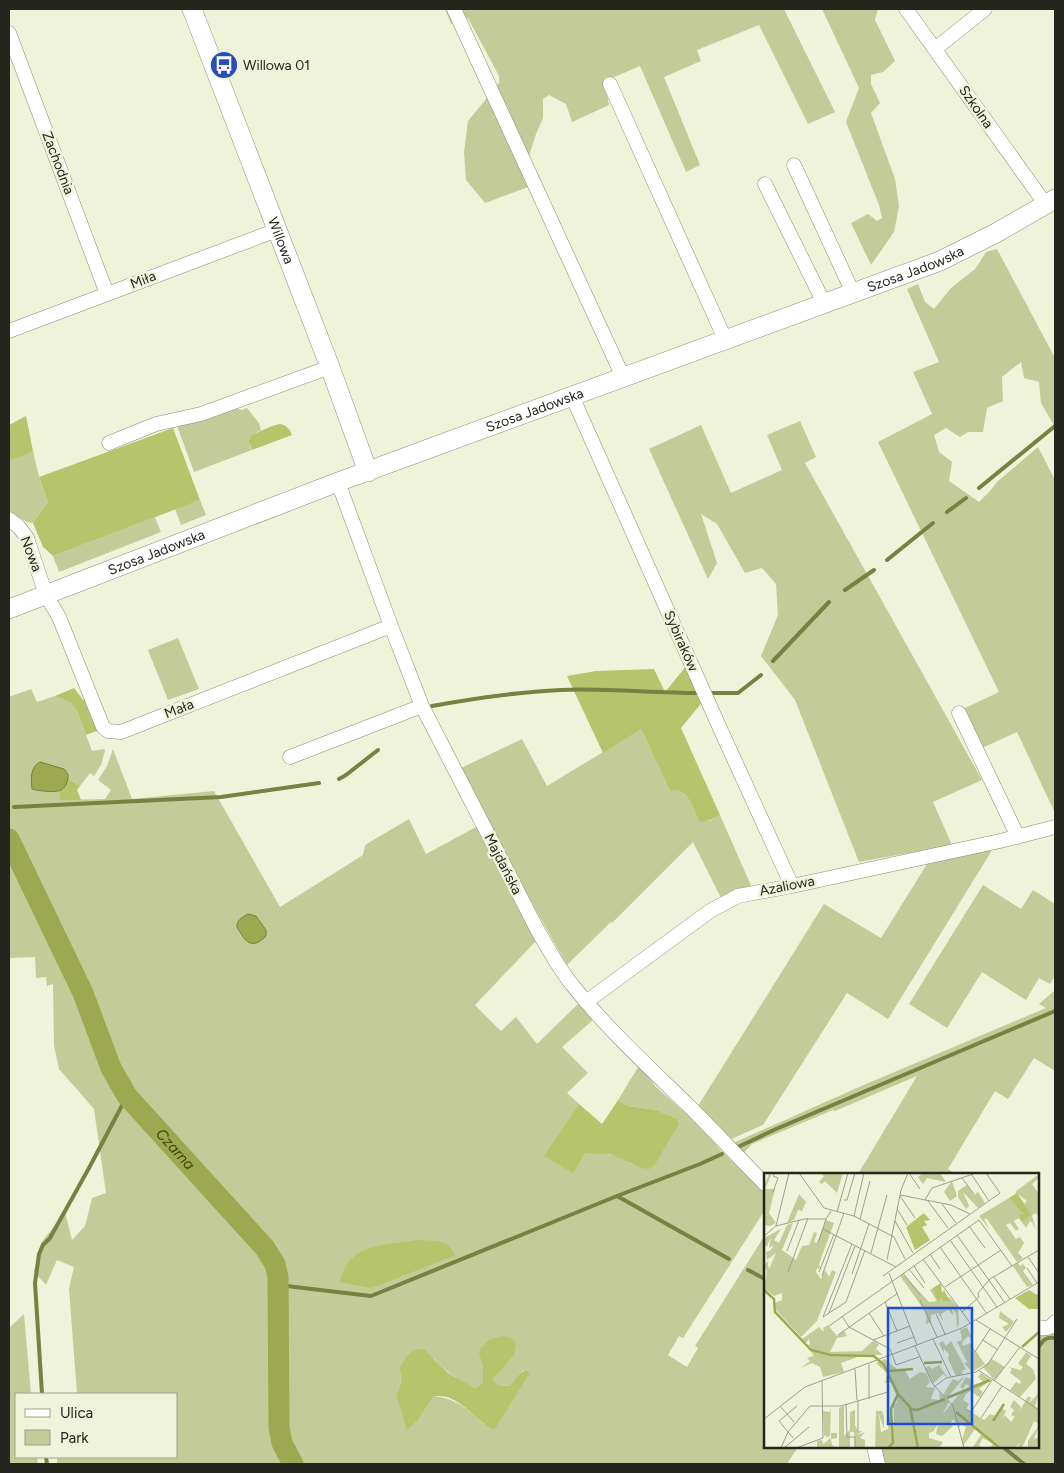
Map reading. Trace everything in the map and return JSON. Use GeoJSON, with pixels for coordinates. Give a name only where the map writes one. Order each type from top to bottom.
{"type":"FeatureCollection","features":[{"type":"Feature","properties":{"kind":"main road","name":"Willowa"},"geometry":{"type":"LineString","coordinates":[[192,9],[330,367],[368,472]]}},
{"type":"Feature","properties":{"kind":"main road","name":"Szosa Jadowska"},"geometry":{"type":"LineString","coordinates":[[9,609],[338,482],[940,261],[996,233],[1051,202]]}},
{"type":"Feature","properties":{"kind":"street"},"geometry":{"type":"LineString","coordinates":[[454,9],[623,377]]}},
{"type":"Feature","properties":{"kind":"street","name":"Szkolna"},"geometry":{"type":"LineString","coordinates":[[906,9],[1051,202]]}},
{"type":"Feature","properties":{"kind":"street"},"geometry":{"type":"LineString","coordinates":[[936,49],[985,9]]}},
{"type":"Feature","properties":{"kind":"street","name":"Zachodnia"},"geometry":{"type":"LineString","coordinates":[[9,33],[107,294]]}},
{"type":"Feature","properties":{"kind":"street"},"geometry":{"type":"LineString","coordinates":[[610,84],[725,339]]}},
{"type":"Feature","properties":{"kind":"street"},"geometry":{"type":"LineString","coordinates":[[794,165],[854,294]]}},
{"type":"Feature","properties":{"kind":"street"},"geometry":{"type":"LineString","coordinates":[[765,184],[824,303]]}},
{"type":"Feature","properties":{"kind":"street","name":"Miła"},"geometry":{"type":"LineString","coordinates":[[9,331],[277,230]]}},
{"type":"Feature","properties":{"kind":"street"},"geometry":{"type":"LineString","coordinates":[[109,443],[156,424],[201,414],[330,367]]}},
{"type":"Feature","properties":{"kind":"street","name":"Sybiraków"},"geometry":{"type":"LineString","coordinates":[[572,396],[792,886]]}},
{"type":"Feature","properties":{"kind":"street","name":"Majdańska"},"geometry":{"type":"LineString","coordinates":[[338,482],[422,706],[539,933],[572,986],[586,1002],[640,1060],[764,1183]]}},
{"type":"Feature","properties":{"kind":"street","name":"Nowa"},"geometry":{"type":"LineString","coordinates":[[9,519],[19,527],[27,538],[46,595]]}},
{"type":"Feature","properties":{"kind":"street","name":"Mała"},"geometry":{"type":"LineString","coordinates":[[46,595],[58,617],[103,727],[105,730],[112,732],[121,732],[391,626]]}},
{"type":"Feature","properties":{"kind":"street"},"geometry":{"type":"LineString","coordinates":[[290,757],[422,706]]}},
{"type":"Feature","properties":{"kind":"street"},"geometry":{"type":"LineString","coordinates":[[959,712],[1018,837]]}},
{"type":"Feature","properties":{"kind":"street","name":"Azaliowa"},"geometry":{"type":"LineString","coordinates":[[586,1002],[710,912],[738,896],[1018,837],[1055,827]]}},
{"type":"Feature","properties":{"kind":"street"},"geometry":{"type":"LineString","coordinates":[[1039,1327],[1047,1328],[1054,1324]]}},
{"type":"Feature","properties":{"kind":"street"},"geometry":{"type":"LineString","coordinates":[[874,1448],[878,1464]]}},
{"type":"Feature","properties":{"kind":"green space"},"geometry":{"type":"Polygon","coordinates":[[[445,9],[784,9],[835,112],[808,124],[759,25],[697,50],[701,61],[664,77],[700,165],[686,172],[640,66],[605,81],[609,105],[572,122],[566,104],[549,95],[543,99],[543,118],[528,159],[539,183],[485,203],[466,180],[464,152],[468,121],[499,83],[499,76],[468,18],[451,24],[445,9]]]}},
{"type":"Feature","properties":{"kind":"green space"},"geometry":{"type":"Polygon","coordinates":[[[822,9],[878,9],[875,20],[895,61],[883,72],[871,75],[871,84],[880,103],[871,113],[895,179],[899,206],[894,232],[871,265],[851,223],[868,214],[877,221],[882,218],[879,205],[846,122],[859,88],[822,9]]]}},
{"type":"Feature","properties":{"kind":"green space"},"geometry":{"type":"Polygon","coordinates":[[[997,249],[1055,358],[1055,427],[1041,403],[1039,382],[1024,378],[1021,362],[1002,377],[1003,401],[987,408],[983,432],[968,432],[960,437],[946,428],[934,435],[939,452],[952,462],[949,481],[979,502],[997,482],[1038,447],[1055,480],[1055,813],[1017,732],[982,748],[963,709],[999,692],[878,442],[932,414],[913,372],[939,362],[907,289],[918,284],[925,302],[934,309],[951,288],[975,269],[986,252],[997,249]]]}},
{"type":"Feature","properties":{"kind":"green space"},"geometry":{"type":"Polygon","coordinates":[[[232,408],[242,410],[247,408],[259,423],[261,430],[251,435],[250,446],[252,450],[194,472],[177,426],[232,408]]]}},
{"type":"Feature","properties":{"kind":"green space"},"geometry":{"type":"Polygon","coordinates":[[[800,421],[816,457],[805,463],[982,780],[933,802],[952,845],[859,862],[795,700],[761,656],[778,615],[776,584],[762,568],[745,573],[717,524],[701,514],[717,563],[708,579],[649,449],[701,425],[731,493],[782,470],[767,435],[800,421]]]}},
{"type":"Feature","properties":{"kind":"green space"},"geometry":{"type":"Polygon","coordinates":[[[33,451],[39,477],[48,502],[33,523],[27,522],[9,512],[9,460],[33,451]]]}},
{"type":"Feature","properties":{"kind":"green space"},"geometry":{"type":"Polygon","coordinates":[[[200,500],[206,515],[181,525],[175,509],[200,500]]]}},
{"type":"Feature","properties":{"kind":"green space"},"geometry":{"type":"Polygon","coordinates":[[[155,517],[161,532],[59,572],[53,556],[155,517]]]}},
{"type":"Feature","properties":{"kind":"green space"},"geometry":{"type":"Polygon","coordinates":[[[178,638],[199,689],[168,700],[148,650],[178,638]]]}},
{"type":"Feature","properties":{"kind":"green space"},"geometry":{"type":"Polygon","coordinates":[[[31,689],[37,702],[55,696],[71,703],[77,711],[92,751],[104,749],[105,751],[101,765],[94,776],[90,773],[80,786],[68,779],[66,771],[33,769],[32,789],[59,791],[60,800],[105,799],[111,790],[98,780],[107,766],[113,749],[132,799],[214,791],[280,907],[363,855],[365,845],[409,819],[426,854],[478,826],[536,941],[475,1005],[501,1031],[516,1017],[537,1044],[578,1004],[594,1019],[562,1047],[588,1073],[567,1093],[579,1104],[545,1156],[572,1172],[585,1153],[610,1155],[622,1158],[634,1165],[677,1119],[657,1110],[628,1106],[618,1100],[640,1064],[656,1087],[710,1135],[720,1150],[764,1192],[764,1212],[683,1338],[679,1336],[668,1355],[687,1367],[698,1348],[695,1346],[764,1237],[764,1448],[797,1448],[787,1464],[57,1464],[57,1458],[178,1458],[178,1393],[77,1393],[69,1289],[74,1267],[57,1260],[46,1285],[34,1272],[41,1243],[65,1212],[72,1240],[85,1226],[92,1198],[106,1193],[94,1109],[59,1069],[54,1045],[53,984],[47,986],[46,977],[36,978],[35,957],[9,958],[9,697],[31,689]],[[479,1355],[483,1367],[483,1383],[475,1388],[448,1372],[434,1358],[399,1370],[401,1382],[396,1394],[418,1420],[434,1396],[455,1402],[467,1409],[484,1424],[529,1373],[524,1370],[518,1375],[512,1385],[499,1385],[492,1380],[497,1374],[479,1355]]]}},
{"type":"Feature","properties":{"kind":"green space"},"geometry":{"type":"Polygon","coordinates":[[[641,729],[670,791],[681,792],[689,799],[699,821],[710,821],[720,815],[752,888],[721,898],[693,842],[567,965],[508,861],[461,768],[522,739],[547,786],[641,729]]]}},
{"type":"Feature","properties":{"kind":"green space"},"geometry":{"type":"Polygon","coordinates":[[[990,850],[991,852],[888,1019],[847,993],[763,1125],[727,1141],[698,1106],[824,904],[881,938],[927,864],[990,850]]]}},
{"type":"Feature","properties":{"kind":"green space"},"geometry":{"type":"Polygon","coordinates":[[[983,885],[1021,909],[1033,890],[1055,904],[1055,976],[1050,984],[1039,978],[1026,1000],[982,972],[947,1028],[909,1004],[983,885]]]}},
{"type":"Feature","properties":{"kind":"green space"},"geometry":{"type":"Polygon","coordinates":[[[1055,990],[1055,1071],[1034,1058],[1008,1099],[995,1091],[948,1169],[954,1173],[859,1173],[917,1076],[752,1144],[742,1155],[731,1144],[859,1087],[1046,1008],[1039,1004],[1055,990]]]}},
{"type":"Feature","properties":{"kind":"green space"},"geometry":{"type":"Polygon","coordinates":[[[24,1314],[31,1393],[15,1393],[15,1458],[37,1458],[38,1464],[9,1464],[9,1328],[24,1314]]]}},
{"type":"Feature","properties":{"kind":"green space"},"geometry":{"type":"Polygon","coordinates":[[[1039,1330],[1055,1334],[1055,1464],[883,1464],[879,1448],[1039,1448],[1039,1330]]]}},
{"type":"Feature","properties":{"kind":"shaded area"},"geometry":{"type":"Polygon","coordinates":[[[26,416],[33,451],[9,460],[9,425],[26,416]]]}},
{"type":"Feature","properties":{"kind":"shaded area"},"geometry":{"type":"Polygon","coordinates":[[[280,424],[288,428],[292,435],[252,450],[249,441],[251,435],[280,424]]]}},
{"type":"Feature","properties":{"kind":"shaded area"},"geometry":{"type":"Polygon","coordinates":[[[173,428],[200,500],[53,556],[43,547],[33,523],[48,502],[39,477],[173,428]]]}},
{"type":"Feature","properties":{"kind":"shaded area"},"geometry":{"type":"Polygon","coordinates":[[[688,664],[704,700],[681,728],[720,815],[705,821],[699,821],[689,799],[685,795],[681,792],[670,791],[641,729],[603,753],[567,676],[596,671],[654,669],[665,692],[688,664]]]}},
{"type":"Feature","properties":{"kind":"shaded area"},"geometry":{"type":"Polygon","coordinates":[[[74,688],[83,700],[86,701],[99,730],[86,735],[77,711],[71,703],[55,696],[74,688]]]}},
{"type":"Feature","properties":{"kind":"shaded area"},"geometry":{"type":"Polygon","coordinates":[[[40,762],[64,769],[68,774],[68,779],[62,789],[51,792],[32,789],[31,777],[33,770],[40,762]]]}},
{"type":"Feature","properties":{"kind":"shaded area"},"geometry":{"type":"Polygon","coordinates":[[[68,779],[80,786],[77,790],[81,800],[60,800],[59,791],[68,779]]]}},
{"type":"Feature","properties":{"kind":"shaded area"},"geometry":{"type":"Polygon","coordinates":[[[248,914],[256,916],[266,930],[266,936],[256,943],[246,940],[237,927],[238,921],[248,914]]]}},
{"type":"Feature","properties":{"kind":"shaded area"},"geometry":{"type":"Polygon","coordinates":[[[618,1100],[628,1106],[657,1110],[677,1119],[679,1124],[654,1166],[649,1169],[642,1168],[610,1154],[585,1153],[573,1173],[544,1156],[579,1104],[602,1124],[618,1100]]]}},
{"type":"Feature","properties":{"kind":"shaded area"},"geometry":{"type":"Polygon","coordinates":[[[416,1240],[438,1241],[448,1245],[456,1255],[370,1288],[340,1282],[345,1267],[358,1253],[377,1246],[416,1240]]]}},
{"type":"Feature","properties":{"kind":"shaded area"},"geometry":{"type":"Polygon","coordinates":[[[501,1336],[510,1337],[516,1343],[514,1355],[493,1379],[495,1382],[505,1386],[511,1385],[518,1375],[525,1370],[530,1373],[494,1430],[453,1400],[434,1396],[418,1420],[407,1430],[396,1394],[401,1382],[399,1370],[411,1352],[424,1349],[448,1373],[475,1388],[483,1383],[483,1367],[479,1355],[481,1347],[489,1340],[501,1336]]]}},
{"type":"Feature","properties":{"kind":"waterway"},"geometry":{"type":"LineString","coordinates":[[979,488],[1055,426]]}},
{"type":"Feature","properties":{"kind":"waterway"},"geometry":{"type":"LineString","coordinates":[[947,512],[966,498]]}},
{"type":"Feature","properties":{"kind":"waterway"},"geometry":{"type":"LineString","coordinates":[[887,560],[933,523]]}},
{"type":"Feature","properties":{"kind":"waterway"},"geometry":{"type":"LineString","coordinates":[[845,590],[874,570]]}},
{"type":"Feature","properties":{"kind":"waterway"},"geometry":{"type":"LineString","coordinates":[[773,661],[829,602]]}},
{"type":"Feature","properties":{"kind":"waterway"},"geometry":{"type":"LineString","coordinates":[[712,693],[738,693],[761,675]]}},
{"type":"Feature","properties":{"kind":"waterway"},"geometry":{"type":"LineString","coordinates":[[432,706],[528,692],[561,690],[698,693]]}},
{"type":"Feature","properties":{"kind":"waterway"},"geometry":{"type":"LineString","coordinates":[[339,779],[378,750]]}},
{"type":"Feature","properties":{"kind":"waterway"},"geometry":{"type":"LineString","coordinates":[[14,807],[221,797],[319,783]]}},
{"type":"Feature","properties":{"kind":"waterway","name":"Czarna"},"geometry":{"type":"LineString","coordinates":[[9,839],[83,993],[111,1068],[127,1096],[265,1248],[275,1264],[278,1277],[279,1428],[282,1443],[293,1464]]}},
{"type":"Feature","properties":{"kind":"waterway"},"geometry":{"type":"LineString","coordinates":[[738,1147],[776,1129],[1055,1011]]}},
{"type":"Feature","properties":{"kind":"waterway"},"geometry":{"type":"LineString","coordinates":[[42,1393],[35,1283],[39,1254],[89,1168],[127,1096]]}},
{"type":"Feature","properties":{"kind":"waterway"},"geometry":{"type":"LineString","coordinates":[[278,1285],[371,1296],[722,1154]]}},
{"type":"Feature","properties":{"kind":"waterway"},"geometry":{"type":"LineString","coordinates":[[617,1196],[729,1259]]}},
{"type":"Feature","properties":{"kind":"waterway"},"geometry":{"type":"LineString","coordinates":[[748,1270],[764,1278]]}},
{"type":"Feature","properties":{"kind":"waterway"},"geometry":{"type":"LineString","coordinates":[[1039,1346],[1045,1340],[1055,1338]]}},
{"type":"Feature","properties":{"kind":"waterway"},"geometry":{"type":"LineString","coordinates":[[1004,1448],[1024,1464]]}},
{"type":"Feature","properties":{"kind":"waterway"},"geometry":{"type":"LineString","coordinates":[[46,1458],[47,1464]]}},
{"type":"Feature","properties":{"kind":"place","name":"Willowa 01"},"geometry":{"type":"Point","coordinates":[224,65]}}]}
